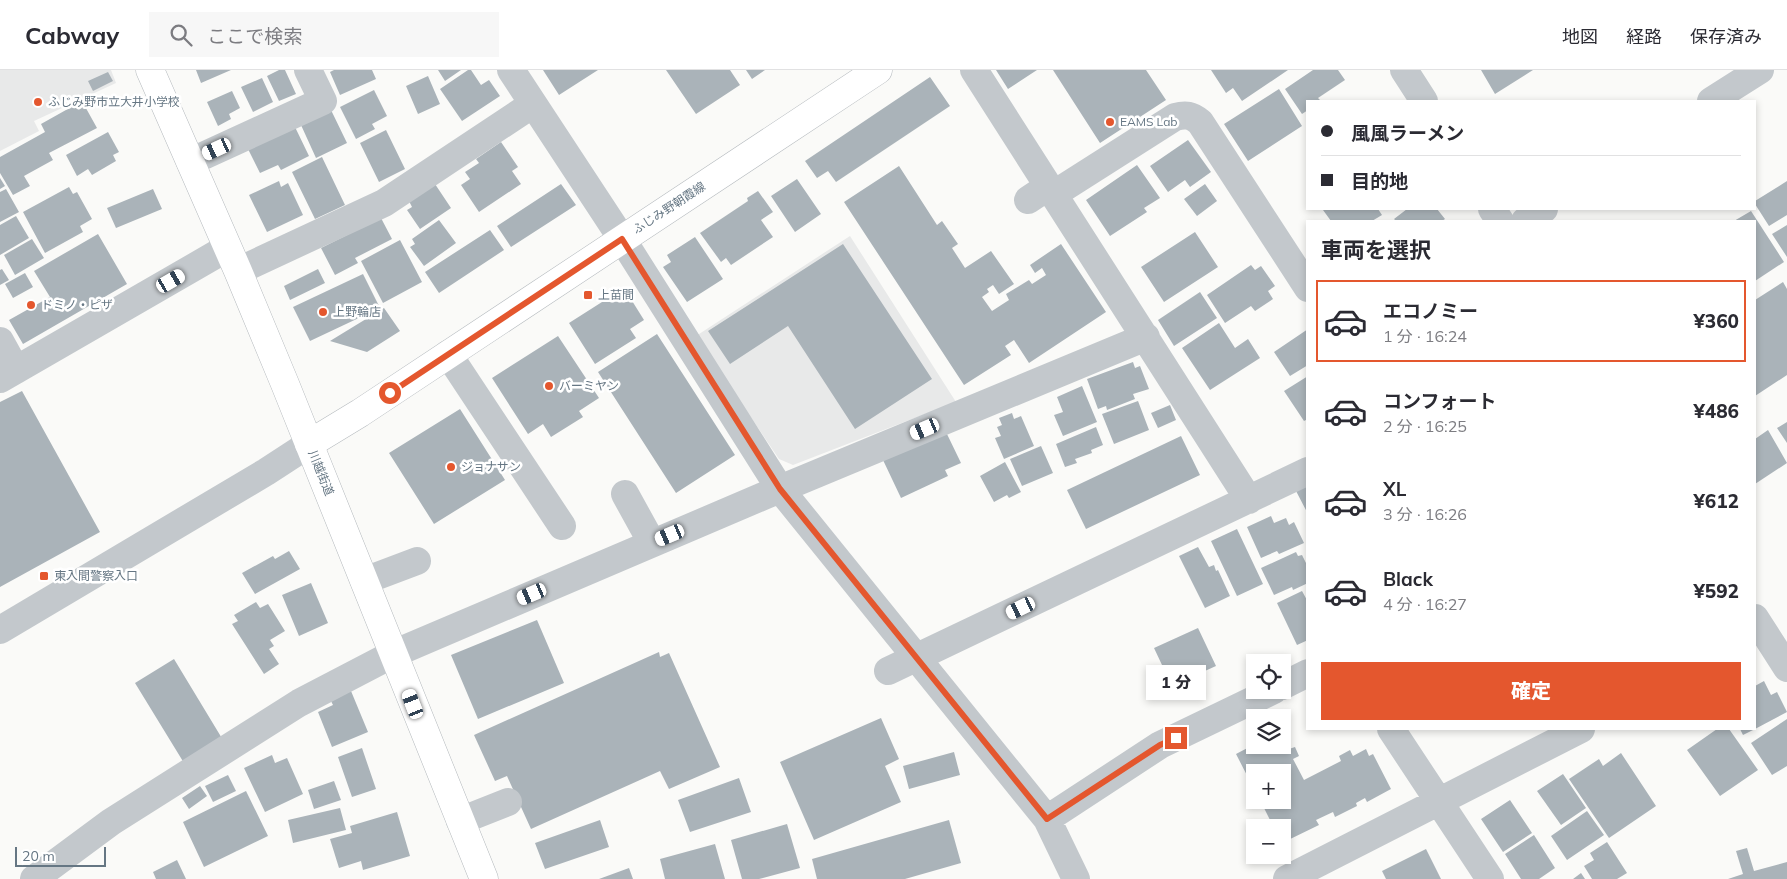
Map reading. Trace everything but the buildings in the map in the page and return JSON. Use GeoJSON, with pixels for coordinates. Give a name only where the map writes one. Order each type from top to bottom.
{"type":"FeatureCollection","features":[{"type":"Feature","properties":{"kind":"main road","name":"川越街道"},"geometry":{"type":"LineString","coordinates":[[150,70],[233,259],[484,879]]}},
{"type":"Feature","properties":{"kind":"main road","name":"ふじみ野朝霞線"},"geometry":{"type":"LineString","coordinates":[[309,444],[360,413],[878,70]]}},
{"type":"Feature","properties":{"kind":"street"},"geometry":{"type":"LineString","coordinates":[[190,162],[322,101],[308,70]]}},
{"type":"Feature","properties":{"kind":"street"},"geometry":{"type":"LineString","coordinates":[[511,70],[622,239],[780,489],[806,537],[858,601],[916,658],[1047,819],[1076,879]]}},
{"type":"Feature","properties":{"kind":"street"},"geometry":{"type":"LineString","coordinates":[[974,70],[1005,135],[1146,337],[1248,500]]}},
{"type":"Feature","properties":{"kind":"street"},"geometry":{"type":"LineString","coordinates":[[1404,70],[1423,100]]}},
{"type":"Feature","properties":{"kind":"street"},"geometry":{"type":"LineString","coordinates":[[1713,100],[1760,70]]}},
{"type":"Feature","properties":{"kind":"street"},"geometry":{"type":"LineString","coordinates":[[0,342],[8,375],[233,259],[384,204],[533,104]]}},
{"type":"Feature","properties":{"kind":"street"},"geometry":{"type":"LineString","coordinates":[[1044,193],[1175,116],[1184,114],[1193,117],[1200,122],[1306,285]]}},
{"type":"Feature","properties":{"kind":"street"},"geometry":{"type":"LineString","coordinates":[[1527,220],[1542,210]]}},
{"type":"Feature","properties":{"kind":"street"},"geometry":{"type":"LineString","coordinates":[[34,879],[111,822],[299,704],[393,654],[780,489],[1146,337]]}},
{"type":"Feature","properties":{"kind":"street"},"geometry":{"type":"LineString","coordinates":[[448,354],[562,526]]}},
{"type":"Feature","properties":{"kind":"street"},"geometry":{"type":"LineString","coordinates":[[0,630],[266,472],[309,444]]}},
{"type":"Feature","properties":{"kind":"street"},"geometry":{"type":"LineString","coordinates":[[888,671],[1306,472]]}},
{"type":"Feature","properties":{"kind":"street"},"geometry":{"type":"LineString","coordinates":[[625,494],[652,543]]}},
{"type":"Feature","properties":{"kind":"street"},"geometry":{"type":"LineString","coordinates":[[364,581],[417,561]]}},
{"type":"Feature","properties":{"kind":"street"},"geometry":{"type":"LineString","coordinates":[[1766,630],[1787,668]]}},
{"type":"Feature","properties":{"kind":"street"},"geometry":{"type":"LineString","coordinates":[[1291,682],[1306,675]]}},
{"type":"Feature","properties":{"kind":"street"},"geometry":{"type":"LineString","coordinates":[[1047,819],[1160,745],[1255,699]]}},
{"type":"Feature","properties":{"kind":"street"},"geometry":{"type":"LineString","coordinates":[[1392,730],[1490,879]]}},
{"type":"Feature","properties":{"kind":"street"},"geometry":{"type":"LineString","coordinates":[[1287,879],[1579,730]]}},
{"type":"Feature","properties":{"kind":"street"},"geometry":{"type":"LineString","coordinates":[[460,821],[508,802]]}},
{"type":"Feature","properties":{"kind":"shaded area","name":"ふじみ野市立大井小学校"},"geometry":{"type":"Polygon","coordinates":[[[0,70],[111,70],[116,83],[34,121],[39,131],[0,151],[0,70]]]}},
{"type":"Feature","properties":{"kind":"shaded area"},"geometry":{"type":"Polygon","coordinates":[[[850,236],[956,402],[793,465],[779,459],[696,336],[850,236]]]}},
{"type":"Feature","properties":{"kind":"place","name":"ふじみ野市立大井小学校"},"geometry":{"type":"Point","coordinates":[38,102]}},
{"type":"Feature","properties":{"kind":"place","name":"EAMS Lab"},"geometry":{"type":"Point","coordinates":[1110,122]}},
{"type":"Feature","properties":{"kind":"place","name":"上苗間"},"geometry":{"type":"Point","coordinates":[588,295]}},
{"type":"Feature","properties":{"kind":"place","name":"ドミノ・ピザ"},"geometry":{"type":"Point","coordinates":[31,305]}},
{"type":"Feature","properties":{"kind":"place","name":"上野輪店"},"geometry":{"type":"Point","coordinates":[323,312]}},
{"type":"Feature","properties":{"kind":"place","name":"バーミヤン"},"geometry":{"type":"Point","coordinates":[549,386]}},
{"type":"Feature","properties":{"kind":"place","name":"ジョナサン"},"geometry":{"type":"Point","coordinates":[451,467]}},
{"type":"Feature","properties":{"kind":"place","name":"東入間警察入口"},"geometry":{"type":"Point","coordinates":[44,576]}},
{"type":"Feature","properties":{"kind":"route"},"geometry":{"type":"LineString","coordinates":[[390,393],[622,239],[780,489],[1047,819],[1160,745],[1176,738]]}}]}
